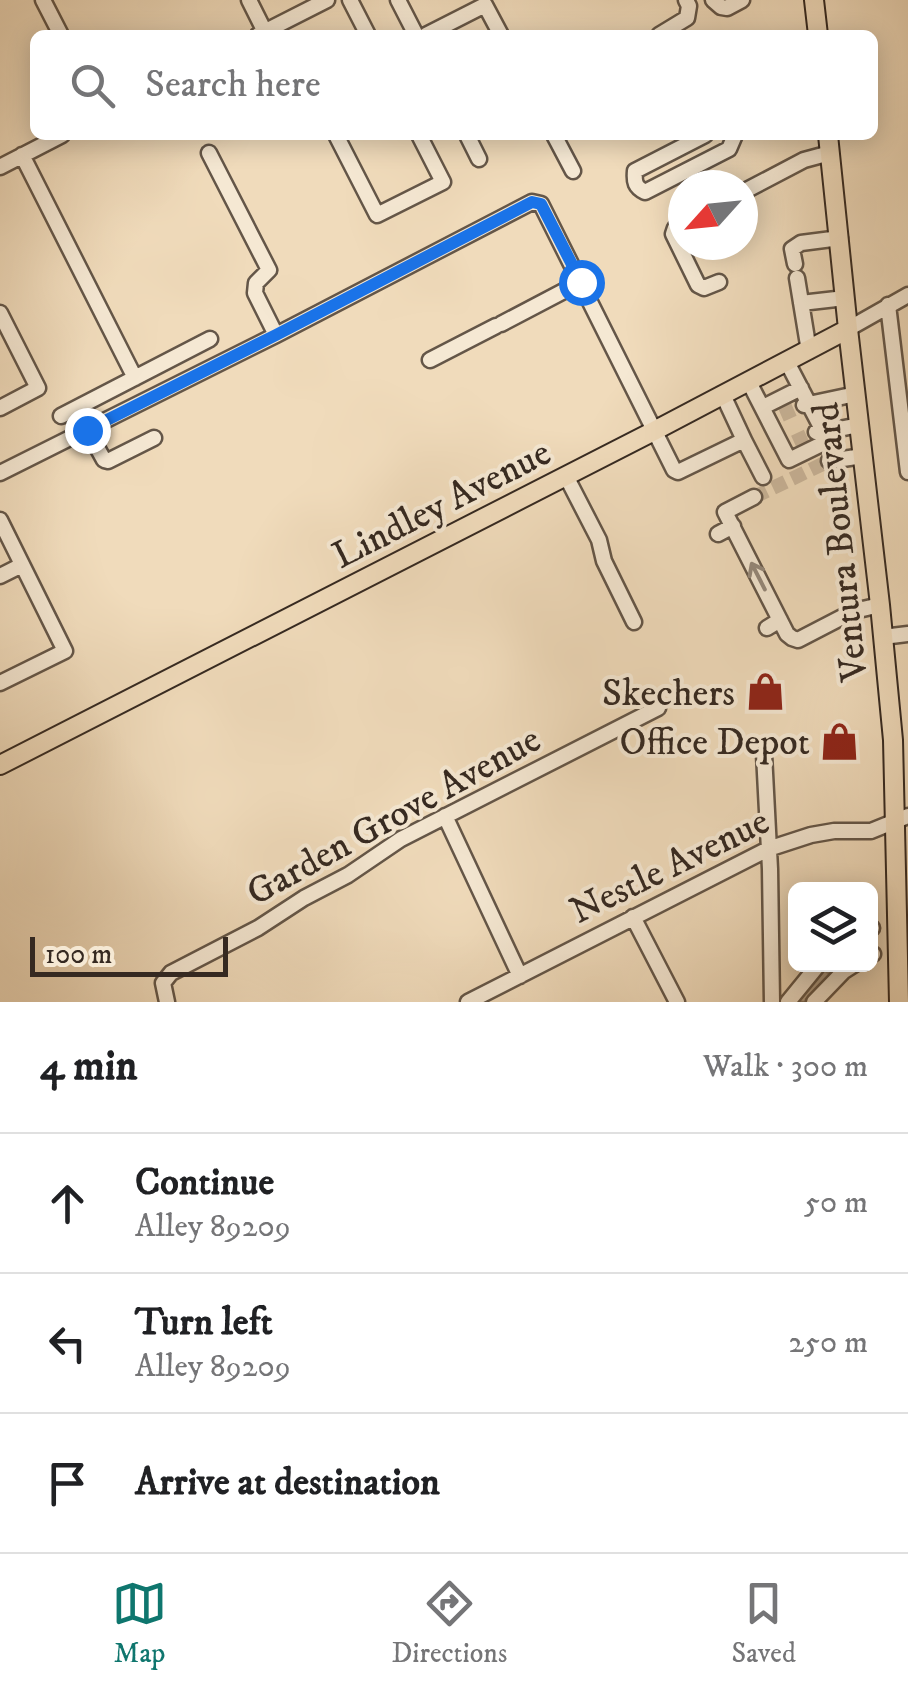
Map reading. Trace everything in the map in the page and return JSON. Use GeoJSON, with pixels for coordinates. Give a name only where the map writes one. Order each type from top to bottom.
{"type":"FeatureCollection","features":[{"type":"Feature","properties":{"kind":"main road"},"geometry":{"type":"LineString","coordinates":[[814,0],[817,30]]}},
{"type":"Feature","properties":{"kind":"main road","name":"Ventura Boulevard"},"geometry":{"type":"LineString","coordinates":[[829,144],[902,819],[900,1002]]}},
{"type":"Feature","properties":{"kind":"main road","name":"Lindley Avenue"},"geometry":{"type":"LineString","coordinates":[[0,764],[848,329]]}},
{"type":"Feature","properties":{"kind":"street"},"geometry":{"type":"LineString","coordinates":[[43,0],[58,30]]}},
{"type":"Feature","properties":{"kind":"street"},"geometry":{"type":"LineString","coordinates":[[249,0],[261,30]]}},
{"type":"Feature","properties":{"kind":"street"},"geometry":{"type":"LineString","coordinates":[[283,30],[327,0]]}},
{"type":"Feature","properties":{"kind":"street"},"geometry":{"type":"LineString","coordinates":[[350,0],[365,30]]}},
{"type":"Feature","properties":{"kind":"street"},"geometry":{"type":"LineString","coordinates":[[398,0],[413,30]]}},
{"type":"Feature","properties":{"kind":"street"},"geometry":{"type":"LineString","coordinates":[[667,30],[687,18],[686,0]]}},
{"type":"Feature","properties":{"kind":"street"},"geometry":{"type":"LineString","coordinates":[[713,0],[721,8],[742,0]]}},
{"type":"Feature","properties":{"kind":"street"},"geometry":{"type":"LineString","coordinates":[[436,30],[485,5],[498,30]]}},
{"type":"Feature","properties":{"kind":"street"},"geometry":{"type":"LineString","coordinates":[[0,166],[52,140]]}},
{"type":"Feature","properties":{"kind":"street"},"geometry":{"type":"LineString","coordinates":[[339,140],[378,215],[443,182],[422,140]]}},
{"type":"Feature","properties":{"kind":"street"},"geometry":{"type":"LineString","coordinates":[[469,140],[479,159]]}},
{"type":"Feature","properties":{"kind":"street"},"geometry":{"type":"LineString","coordinates":[[556,140],[572,171]]}},
{"type":"Feature","properties":{"kind":"street"},"geometry":{"type":"LineString","coordinates":[[696,140],[635,172],[638,188],[645,192],[730,149],[733,140]]}},
{"type":"Feature","properties":{"kind":"street"},"geometry":{"type":"LineString","coordinates":[[758,184],[829,144]]}},
{"type":"Feature","properties":{"kind":"street"},"geometry":{"type":"LineString","coordinates":[[210,153],[269,270],[256,283],[254,293],[276,335]]}},
{"type":"Feature","properties":{"kind":"street"},"geometry":{"type":"LineString","coordinates":[[22,155],[136,378]]}},
{"type":"Feature","properties":{"kind":"street"},"geometry":{"type":"LineString","coordinates":[[0,473],[532,202],[541,204],[674,470],[678,472],[744,440]]}},
{"type":"Feature","properties":{"kind":"street"},"geometry":{"type":"LineString","coordinates":[[809,351],[792,249],[801,243],[840,238]]}},
{"type":"Feature","properties":{"kind":"street"},"geometry":{"type":"LineString","coordinates":[[685,260],[698,285],[704,288],[719,282]]}},
{"type":"Feature","properties":{"kind":"street"},"geometry":{"type":"LineString","coordinates":[[430,360],[581,282]]}},
{"type":"Feature","properties":{"kind":"street","name":"Lindley Avenue"},"geometry":{"type":"LineString","coordinates":[[848,329],[908,295]]}},
{"type":"Feature","properties":{"kind":"street"},"geometry":{"type":"LineString","coordinates":[[801,302],[846,298]]}},
{"type":"Feature","properties":{"kind":"street","name":"Ventura Boulevard"},"geometry":{"type":"LineString","coordinates":[[888,305],[908,472]]}},
{"type":"Feature","properties":{"kind":"street"},"geometry":{"type":"LineString","coordinates":[[0,313],[38,388],[0,408]]}},
{"type":"Feature","properties":{"kind":"street"},"geometry":{"type":"LineString","coordinates":[[61,416],[210,339]]}},
{"type":"Feature","properties":{"kind":"street"},"geometry":{"type":"LineString","coordinates":[[750,382],[788,445],[789,460],[828,441],[787,362]]}},
{"type":"Feature","properties":{"kind":"street"},"geometry":{"type":"LineString","coordinates":[[771,415],[801,388]]}},
{"type":"Feature","properties":{"kind":"street"},"geometry":{"type":"LineString","coordinates":[[806,404],[856,394]]}},
{"type":"Feature","properties":{"kind":"street"},"geometry":{"type":"LineString","coordinates":[[723,395],[763,477]]}},
{"type":"Feature","properties":{"kind":"street"},"geometry":{"type":"LineString","coordinates":[[819,430],[860,425]]}},
{"type":"Feature","properties":{"kind":"street"},"geometry":{"type":"LineString","coordinates":[[87,430],[108,461],[154,438]]}},
{"type":"Feature","properties":{"kind":"street"},"geometry":{"type":"LineString","coordinates":[[829,461],[863,456]]}},
{"type":"Feature","properties":{"kind":"street"},"geometry":{"type":"LineString","coordinates":[[566,476],[634,622]]}},
{"type":"Feature","properties":{"kind":"street"},"geometry":{"type":"LineString","coordinates":[[754,497],[725,512],[774,624],[798,640],[854,612],[880,605]]}},
{"type":"Feature","properties":{"kind":"street"},"geometry":{"type":"LineString","coordinates":[[0,520],[65,651],[0,683]]}},
{"type":"Feature","properties":{"kind":"street"},"geometry":{"type":"LineString","coordinates":[[718,534],[733,526]]}},
{"type":"Feature","properties":{"kind":"street"},"geometry":{"type":"LineString","coordinates":[[0,576],[22,564]]}},
{"type":"Feature","properties":{"kind":"street"},"geometry":{"type":"LineString","coordinates":[[884,637],[908,634]]}},
{"type":"Feature","properties":{"kind":"street","name":"Garden Grove Avenue"},"geometry":{"type":"LineString","coordinates":[[167,1002],[163,982],[171,973],[258,928],[400,839],[658,708]]}},
{"type":"Feature","properties":{"kind":"street"},"geometry":{"type":"LineString","coordinates":[[764,754],[772,1002]]}},
{"type":"Feature","properties":{"kind":"street"},"geometry":{"type":"LineString","coordinates":[[445,816],[520,976]]}},
{"type":"Feature","properties":{"kind":"street","name":"Nestle Avenue"},"geometry":{"type":"LineString","coordinates":[[468,1002],[491,997],[520,976],[768,849],[811,835],[870,830],[902,819]]}},
{"type":"Feature","properties":{"kind":"street"},"geometry":{"type":"LineString","coordinates":[[633,917],[677,1002]]}},
{"type":"Feature","properties":{"kind":"street"},"geometry":{"type":"LineString","coordinates":[[788,1002],[812,972]]}},
{"type":"Feature","properties":{"kind":"street"},"geometry":{"type":"LineString","coordinates":[[814,1002],[843,972]]}},
{"type":"Feature","properties":{"kind":"water"},"geometry":{"type":"Polygon","coordinates":[[[818,972],[835,972],[805,1002],[792,1002],[818,972]]]}},
{"type":"Feature","properties":{"kind":"tunnel"},"geometry":{"type":"LineString","coordinates":[[781,415],[804,405]]}},
{"type":"Feature","properties":{"kind":"tunnel"},"geometry":{"type":"LineString","coordinates":[[794,442],[816,432]]}},
{"type":"Feature","properties":{"kind":"tunnel"},"geometry":{"type":"LineString","coordinates":[[754,497],[829,461]]}},
{"type":"Feature","properties":{"kind":"place","name":"Skechers"},"geometry":{"type":"Point","coordinates":[765,692]}},
{"type":"Feature","properties":{"kind":"place","name":"Office Depot"},"geometry":{"type":"Point","coordinates":[840,741]}},
{"type":"Feature","properties":{"kind":"route"},"geometry":{"type":"LineString","coordinates":[[87,430],[532,202],[541,204],[581,282]]}}]}
